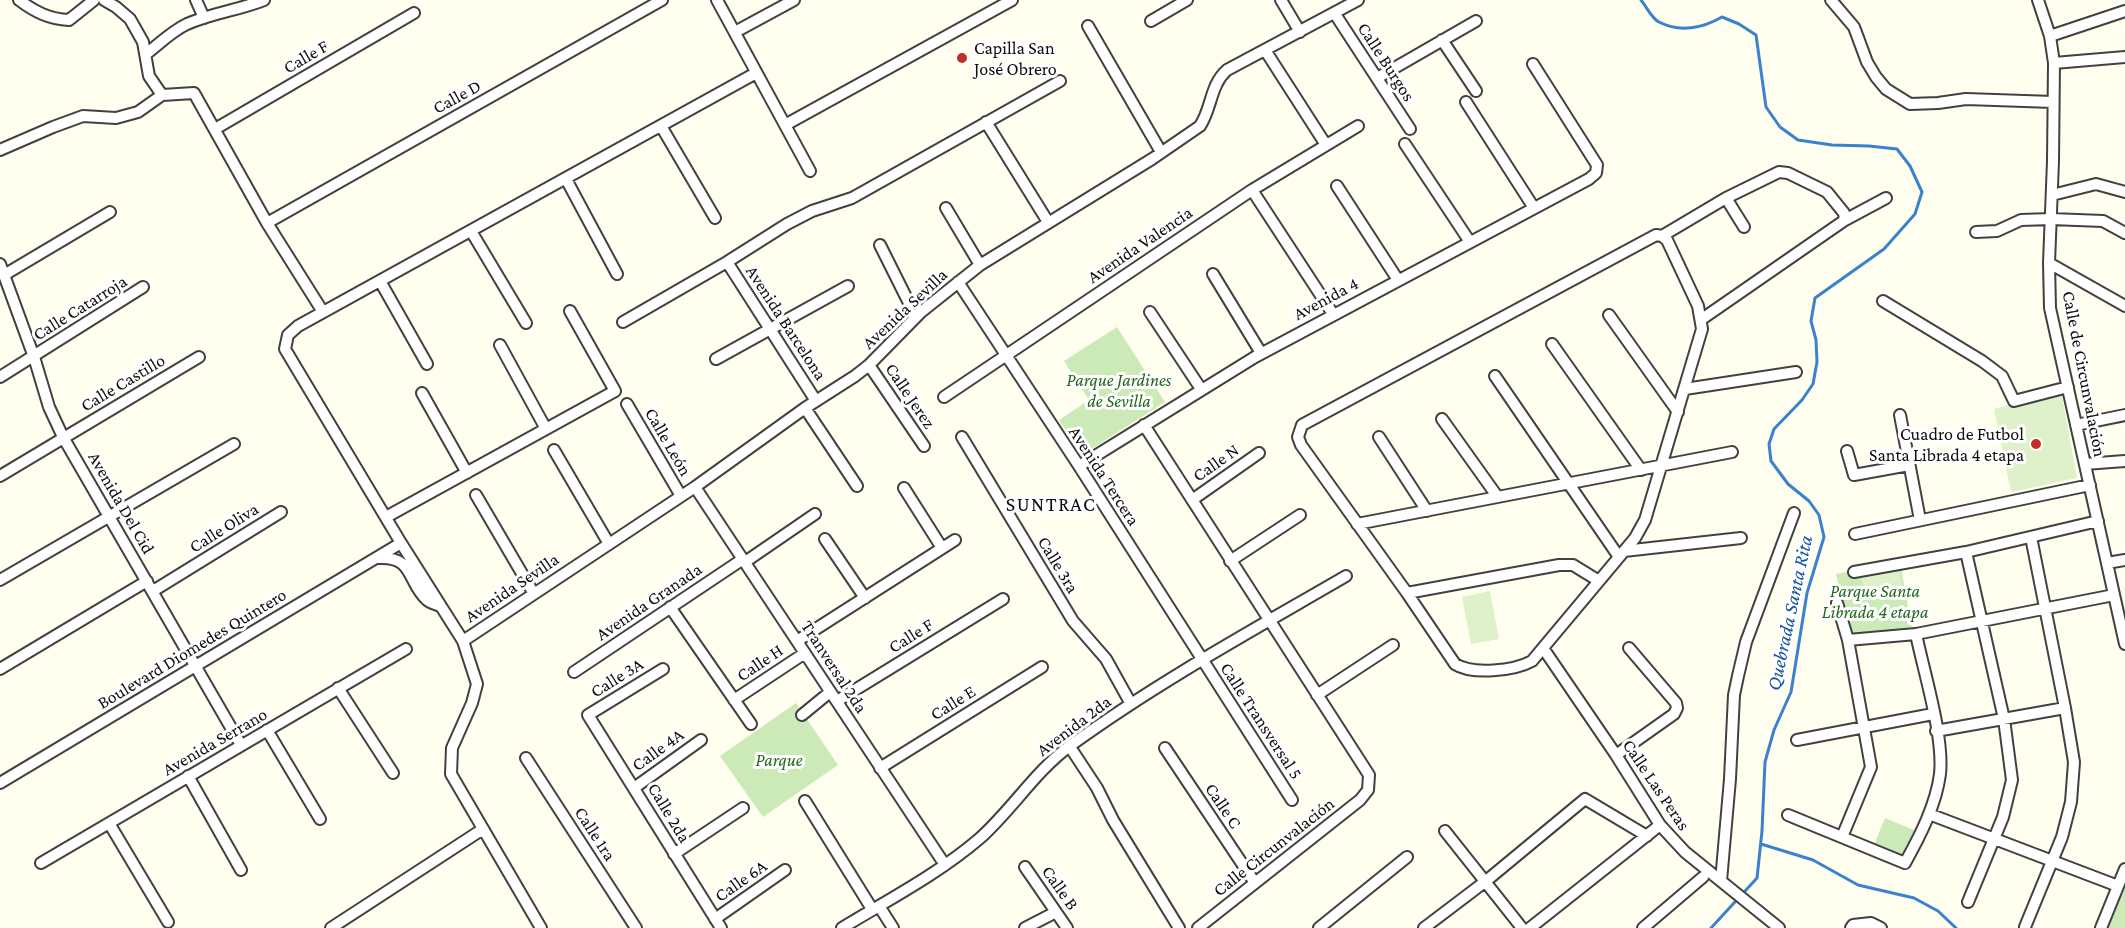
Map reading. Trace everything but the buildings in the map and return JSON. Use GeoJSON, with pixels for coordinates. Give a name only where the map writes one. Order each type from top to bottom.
{"type":"FeatureCollection","features":[{"type":"Feature","properties":{"kind":"street"},"geometry":{"type":"LineString","coordinates":[[19,0],[40,14],[56,20],[69,20],[94,0]]}},
{"type":"Feature","properties":{"kind":"street"},"geometry":{"type":"LineString","coordinates":[[104,0],[130,19],[143,42],[149,76],[162,95]]}},
{"type":"Feature","properties":{"kind":"street"},"geometry":{"type":"LineString","coordinates":[[196,0],[204,18]]}},
{"type":"Feature","properties":{"kind":"street"},"geometry":{"type":"LineString","coordinates":[[146,54],[179,28],[204,18],[246,8],[264,0]]}},
{"type":"Feature","properties":{"kind":"street","name":"Calle D"},"geometry":{"type":"LineString","coordinates":[[267,223],[662,0]]}},
{"type":"Feature","properties":{"kind":"street"},"geometry":{"type":"LineString","coordinates":[[717,0],[810,171]]}},
{"type":"Feature","properties":{"kind":"street"},"geometry":{"type":"LineString","coordinates":[[735,32],[794,0]]}},
{"type":"Feature","properties":{"kind":"street"},"geometry":{"type":"LineString","coordinates":[[785,125],[1012,0]]}},
{"type":"Feature","properties":{"kind":"street"},"geometry":{"type":"LineString","coordinates":[[1151,21],[1187,0]]}},
{"type":"Feature","properties":{"kind":"street"},"geometry":{"type":"LineString","coordinates":[[1281,0],[1300,32]]}},
{"type":"Feature","properties":{"kind":"street","name":"Avenida Sevilla"},"geometry":{"type":"LineString","coordinates":[[463,641],[695,487],[805,408],[870,365],[916,317],[980,265],[1200,126],[1219,78],[1227,70],[1358,0]]}},
{"type":"Feature","properties":{"kind":"street"},"geometry":{"type":"LineString","coordinates":[[1831,0],[1854,27],[1867,62],[1876,77],[1886,89],[1910,104],[1966,99],[2053,102]]}},
{"type":"Feature","properties":{"kind":"street","name":"Calle de Circunvalación"},"geometry":{"type":"LineString","coordinates":[[2038,0],[2050,36],[2054,63],[2050,308],[2125,644]]}},
{"type":"Feature","properties":{"kind":"street"},"geometry":{"type":"LineString","coordinates":[[2050,36],[2123,12],[2118,0]]}},
{"type":"Feature","properties":{"kind":"street","name":"Calle F"},"geometry":{"type":"LineString","coordinates":[[215,129],[414,13]]}},
{"type":"Feature","properties":{"kind":"street","name":"Calle Burgos"},"geometry":{"type":"LineString","coordinates":[[1335,14],[1410,129]]}},
{"type":"Feature","properties":{"kind":"street"},"geometry":{"type":"LineString","coordinates":[[1377,78],[1476,21]]}},
{"type":"Feature","properties":{"kind":"street"},"geometry":{"type":"LineString","coordinates":[[1088,26],[1161,152]]}},
{"type":"Feature","properties":{"kind":"street"},"geometry":{"type":"LineString","coordinates":[[1442,40],[1476,91]]}},
{"type":"Feature","properties":{"kind":"street"},"geometry":{"type":"LineString","coordinates":[[1265,50],[1326,145]]}},
{"type":"Feature","properties":{"kind":"street"},"geometry":{"type":"LineString","coordinates":[[2054,63],[2125,57]]}},
{"type":"Feature","properties":{"kind":"street","name":"Avenida 4"},"geometry":{"type":"LineString","coordinates":[[1078,466],[1261,353],[1589,179],[1596,173],[1597,165],[1533,64]]}},
{"type":"Feature","properties":{"kind":"street"},"geometry":{"type":"LineString","coordinates":[[541,928],[451,774],[452,748],[472,703],[477,684],[463,641],[401,543],[285,349],[288,335],[298,326],[323,312],[756,73]]}},
{"type":"Feature","properties":{"kind":"street"},"geometry":{"type":"LineString","coordinates":[[623,322],[727,262],[787,224],[812,211],[852,198],[1060,81]]}},
{"type":"Feature","properties":{"kind":"street"},"geometry":{"type":"LineString","coordinates":[[0,150],[83,116],[116,118],[138,112],[162,95],[194,93],[267,223],[323,312]]}},
{"type":"Feature","properties":{"kind":"street"},"geometry":{"type":"LineString","coordinates":[[1466,102],[1534,208]]}},
{"type":"Feature","properties":{"kind":"street"},"geometry":{"type":"LineString","coordinates":[[986,122],[1048,222]]}},
{"type":"Feature","properties":{"kind":"street"},"geometry":{"type":"LineString","coordinates":[[661,126],[715,218]]}},
{"type":"Feature","properties":{"kind":"street","name":"Avenida Valencia"},"geometry":{"type":"LineString","coordinates":[[944,397],[1252,190],[1358,126]]}},
{"type":"Feature","properties":{"kind":"street"},"geometry":{"type":"LineString","coordinates":[[1405,144],[1470,242]]}},
{"type":"Feature","properties":{"kind":"street"},"geometry":{"type":"LineString","coordinates":[[1662,236],[1726,198],[1772,175],[1788,173],[1827,192],[1844,213],[1845,220]]}},
{"type":"Feature","properties":{"kind":"street"},"geometry":{"type":"LineString","coordinates":[[566,179],[617,274]]}},
{"type":"Feature","properties":{"kind":"street"},"geometry":{"type":"LineString","coordinates":[[2052,195],[2096,184],[2125,192]]}},
{"type":"Feature","properties":{"kind":"street"},"geometry":{"type":"LineString","coordinates":[[1337,186],[1398,280]]}},
{"type":"Feature","properties":{"kind":"street"},"geometry":{"type":"LineString","coordinates":[[1252,190],[1334,314]]}},
{"type":"Feature","properties":{"kind":"street"},"geometry":{"type":"LineString","coordinates":[[1726,198],[1744,228]]}},
{"type":"Feature","properties":{"kind":"street"},"geometry":{"type":"LineString","coordinates":[[1702,319],[1845,220],[1886,198]]}},
{"type":"Feature","properties":{"kind":"street"},"geometry":{"type":"LineString","coordinates":[[946,208],[980,265]]}},
{"type":"Feature","properties":{"kind":"street"},"geometry":{"type":"LineString","coordinates":[[2,270],[110,212]]}},
{"type":"Feature","properties":{"kind":"street"},"geometry":{"type":"LineString","coordinates":[[1976,232],[1997,231],[2021,220],[2051,219],[2103,221],[2125,233]]}},
{"type":"Feature","properties":{"kind":"street"},"geometry":{"type":"LineString","coordinates":[[471,231],[526,323]]}},
{"type":"Feature","properties":{"kind":"street"},"geometry":{"type":"LineString","coordinates":[[1656,235],[1667,240],[1702,319],[1702,329],[1662,465],[1645,520],[1635,538],[1532,661],[1512,669],[1462,669],[1455,664],[1407,592],[1300,445],[1298,437],[1302,425],[1656,235]]}},
{"type":"Feature","properties":{"kind":"street"},"geometry":{"type":"LineString","coordinates":[[880,245],[916,317]]}},
{"type":"Feature","properties":{"kind":"street","name":"Avenida Barcelona"},"geometry":{"type":"LineString","coordinates":[[727,262],[771,327],[816,401]]}},
{"type":"Feature","properties":{"kind":"street"},"geometry":{"type":"LineString","coordinates":[[2049,263],[2125,306]]}},
{"type":"Feature","properties":{"kind":"street","name":"Avenida Del Cid"},"geometry":{"type":"LineString","coordinates":[[2,270],[34,357],[49,407],[63,437],[241,745]]}},
{"type":"Feature","properties":{"kind":"street"},"geometry":{"type":"LineString","coordinates":[[1213,274],[1261,353]]}},
{"type":"Feature","properties":{"kind":"street"},"geometry":{"type":"LineString","coordinates":[[380,281],[427,364]]}},
{"type":"Feature","properties":{"kind":"street","name":"Avenida Tercera"},"geometry":{"type":"LineString","coordinates":[[958,282],[1202,660]]}},
{"type":"Feature","properties":{"kind":"street"},"geometry":{"type":"LineString","coordinates":[[716,359],[848,286]]}},
{"type":"Feature","properties":{"kind":"street","name":"Calle Catarroja"},"geometry":{"type":"LineString","coordinates":[[0,376],[34,357],[143,287]]}},
{"type":"Feature","properties":{"kind":"street"},"geometry":{"type":"LineString","coordinates":[[1882,302],[1982,361],[2002,376],[2014,400],[2068,387]]}},
{"type":"Feature","properties":{"kind":"street"},"geometry":{"type":"LineString","coordinates":[[386,517],[615,391],[570,311]]}},
{"type":"Feature","properties":{"kind":"street"},"geometry":{"type":"LineString","coordinates":[[1150,312],[1201,389]]}},
{"type":"Feature","properties":{"kind":"street"},"geometry":{"type":"LineString","coordinates":[[1609,315],[1677,412]]}},
{"type":"Feature","properties":{"kind":"street"},"geometry":{"type":"LineString","coordinates":[[1551,344],[1641,470]]}},
{"type":"Feature","properties":{"kind":"street"},"geometry":{"type":"LineString","coordinates":[[500,345],[546,429]]}},
{"type":"Feature","properties":{"kind":"street","name":"Calle Castillo"},"geometry":{"type":"LineString","coordinates":[[0,476],[199,357]]}},
{"type":"Feature","properties":{"kind":"street","name":"Calle Jerez"},"geometry":{"type":"LineString","coordinates":[[870,365],[924,446]]}},
{"type":"Feature","properties":{"kind":"street"},"geometry":{"type":"LineString","coordinates":[[1684,389],[1796,372]]}},
{"type":"Feature","properties":{"kind":"street"},"geometry":{"type":"LineString","coordinates":[[1496,376],[1568,483],[1622,554]]}},
{"type":"Feature","properties":{"kind":"street"},"geometry":{"type":"LineString","coordinates":[[422,393],[467,472]]}},
{"type":"Feature","properties":{"kind":"street","name":"Calle León"},"geometry":{"type":"LineString","coordinates":[[627,404],[681,496]]}},
{"type":"Feature","properties":{"kind":"street"},"geometry":{"type":"LineString","coordinates":[[805,408],[857,486]]}},
{"type":"Feature","properties":{"kind":"street"},"geometry":{"type":"LineString","coordinates":[[1900,415],[1920,520]]}},
{"type":"Feature","properties":{"kind":"street"},"geometry":{"type":"LineString","coordinates":[[2076,425],[2125,415]]}},
{"type":"Feature","properties":{"kind":"street"},"geometry":{"type":"LineString","coordinates":[[1442,419],[1497,496]]}},
{"type":"Feature","properties":{"kind":"street"},"geometry":{"type":"LineString","coordinates":[[1144,425],[1317,695],[1393,645]]}},
{"type":"Feature","properties":{"kind":"street","name":"Calle 3ra"},"geometry":{"type":"LineString","coordinates":[[962,437],[1073,621],[1106,659],[1131,704]]}},
{"type":"Feature","properties":{"kind":"street"},"geometry":{"type":"LineString","coordinates":[[1379,437],[1427,511]]}},
{"type":"Feature","properties":{"kind":"street"},"geometry":{"type":"LineString","coordinates":[[0,580],[234,444]]}},
{"type":"Feature","properties":{"kind":"street"},"geometry":{"type":"LineString","coordinates":[[554,450],[609,544]]}},
{"type":"Feature","properties":{"kind":"street"},"geometry":{"type":"LineString","coordinates":[[1847,451],[1854,475],[1909,465]]}},
{"type":"Feature","properties":{"kind":"street"},"geometry":{"type":"LineString","coordinates":[[1357,524],[1732,452]]}},
{"type":"Feature","properties":{"kind":"street","name":"Calle N"},"geometry":{"type":"LineString","coordinates":[[1191,500],[1259,453]]}},
{"type":"Feature","properties":{"kind":"street"},"geometry":{"type":"LineString","coordinates":[[2085,464],[2125,461]]}},
{"type":"Feature","properties":{"kind":"street"},"geometry":{"type":"LineString","coordinates":[[1855,534],[2090,485]]}},
{"type":"Feature","properties":{"kind":"street","name":"Tranversal 2da"},"geometry":{"type":"LineString","coordinates":[[695,487],[945,865]]}},
{"type":"Feature","properties":{"kind":"street"},"geometry":{"type":"LineString","coordinates":[[904,488],[942,548]]}},
{"type":"Feature","properties":{"kind":"street"},"geometry":{"type":"LineString","coordinates":[[476,495],[534,594]]}},
{"type":"Feature","properties":{"kind":"street","name":"Calle Oliva"},"geometry":{"type":"LineString","coordinates":[[153,591],[281,512]]}},
{"type":"Feature","properties":{"kind":"street"},"geometry":{"type":"LineString","coordinates":[[1723,883],[1734,695],[1753,622],[1794,513]]}},
{"type":"Feature","properties":{"kind":"street","name":"Avenida Granada"},"geometry":{"type":"LineString","coordinates":[[574,672],[815,514]]}},
{"type":"Feature","properties":{"kind":"street"},"geometry":{"type":"LineString","coordinates":[[1230,561],[1300,515]]}},
{"type":"Feature","properties":{"kind":"street"},"geometry":{"type":"LineString","coordinates":[[1854,572],[1966,552],[2098,521]]}},
{"type":"Feature","properties":{"kind":"street"},"geometry":{"type":"LineString","coordinates":[[2025,927],[2053,861],[2071,802],[2074,762],[2066,708],[2031,537]]}},
{"type":"Feature","properties":{"kind":"street"},"geometry":{"type":"LineString","coordinates":[[1622,554],[1742,538]]}},
{"type":"Feature","properties":{"kind":"street"},"geometry":{"type":"LineString","coordinates":[[825,539],[866,598]]}},
{"type":"Feature","properties":{"kind":"street"},"geometry":{"type":"LineString","coordinates":[[797,641],[955,540]]}},
{"type":"Feature","properties":{"kind":"street","name":"Boulevard Diomedes Quintero"},"geometry":{"type":"LineString","coordinates":[[0,783],[401,543]]}},
{"type":"Feature","properties":{"kind":"street"},"geometry":{"type":"LineString","coordinates":[[1966,552],[2004,719],[2012,780],[1995,839],[1968,902]]}},
{"type":"Feature","properties":{"kind":"street"},"geometry":{"type":"LineString","coordinates":[[376,558],[398,560],[409,572],[427,600],[441,606]]}},
{"type":"Feature","properties":{"kind":"street"},"geometry":{"type":"LineString","coordinates":[[2107,563],[2125,560]]}},
{"type":"Feature","properties":{"kind":"street"},"geometry":{"type":"LineString","coordinates":[[1407,592],[1559,565],[1574,565],[1599,581]]}},
{"type":"Feature","properties":{"kind":"street","name":"Avenida 2da"},"geometry":{"type":"LineString","coordinates":[[842,928],[945,865],[996,823],[1045,768],[1070,747],[1131,704],[1346,576]]}},
{"type":"Feature","properties":{"kind":"street"},"geometry":{"type":"LineString","coordinates":[[0,669],[147,581]]}},
{"type":"Feature","properties":{"kind":"street"},"geometry":{"type":"LineString","coordinates":[[1848,640],[1916,634],[2114,595]]}},
{"type":"Feature","properties":{"kind":"street","name":"Calle F"},"geometry":{"type":"LineString","coordinates":[[802,715],[1003,600]]}},
{"type":"Feature","properties":{"kind":"street"},"geometry":{"type":"LineString","coordinates":[[1838,603],[1848,640],[1871,767],[1842,837]]}},
{"type":"Feature","properties":{"kind":"street"},"geometry":{"type":"LineString","coordinates":[[670,607],[751,724]]}},
{"type":"Feature","properties":{"kind":"street"},"geometry":{"type":"LineString","coordinates":[[1788,815],[1905,863],[1929,814],[1940,773],[1940,752],[1934,714],[1916,634]]}},
{"type":"Feature","properties":{"kind":"street","name":"Calle Las Peras"},"geometry":{"type":"LineString","coordinates":[[1543,648],[1616,755],[1659,825],[1685,852],[1779,928]]}},
{"type":"Feature","properties":{"kind":"street"},"geometry":{"type":"LineString","coordinates":[[1616,755],[1674,714],[1677,708],[1676,703],[1629,648]]}},
{"type":"Feature","properties":{"kind":"street","name":"Avenida Serrano"},"geometry":{"type":"LineString","coordinates":[[41,863],[406,649]]}},
{"type":"Feature","properties":{"kind":"street","name":"Calle H"},"geometry":{"type":"LineString","coordinates":[[734,700],[805,653]]}},
{"type":"Feature","properties":{"kind":"street","name":"Calle Transversal 5"},"geometry":{"type":"LineString","coordinates":[[1202,660],[1292,800]]}},
{"type":"Feature","properties":{"kind":"street"},"geometry":{"type":"LineString","coordinates":[[1532,661],[1554,664]]}},
{"type":"Feature","properties":{"kind":"street","name":"Calle E"},"geometry":{"type":"LineString","coordinates":[[880,768],[1042,667]]}},
{"type":"Feature","properties":{"kind":"street","name":"Calle 3A"},"geometry":{"type":"LineString","coordinates":[[588,715],[663,669]]}},
{"type":"Feature","properties":{"kind":"street"},"geometry":{"type":"LineString","coordinates":[[338,688],[393,774]]}},
{"type":"Feature","properties":{"kind":"street","name":"Calle Circunvalación"},"geometry":{"type":"LineString","coordinates":[[1198,928],[1360,800],[1368,790],[1369,774],[1317,695]]}},
{"type":"Feature","properties":{"kind":"street"},"geometry":{"type":"LineString","coordinates":[[1936,731],[2066,708]]}},
{"type":"Feature","properties":{"kind":"street"},"geometry":{"type":"LineString","coordinates":[[1797,740],[1934,714]]}},
{"type":"Feature","properties":{"kind":"street","name":"Calle 2da"},"geometry":{"type":"LineString","coordinates":[[588,715],[718,923]]}},
{"type":"Feature","properties":{"kind":"street"},"geometry":{"type":"LineString","coordinates":[[267,730],[320,819]]}},
{"type":"Feature","properties":{"kind":"street","name":"Calle 4A"},"geometry":{"type":"LineString","coordinates":[[634,788],[701,740]]}},
{"type":"Feature","properties":{"kind":"street"},"geometry":{"type":"LineString","coordinates":[[1070,747],[1179,928]]}},
{"type":"Feature","properties":{"kind":"street","name":"Calle C"},"geometry":{"type":"LineString","coordinates":[[1165,748],[1255,883]]}},
{"type":"Feature","properties":{"kind":"street","name":"Calle 1ra"},"geometry":{"type":"LineString","coordinates":[[526,758],[636,928]]}},
{"type":"Feature","properties":{"kind":"street"},"geometry":{"type":"LineString","coordinates":[[188,776],[241,870]]}},
{"type":"Feature","properties":{"kind":"street"},"geometry":{"type":"LineString","coordinates":[[1424,928],[1486,881],[1585,799],[1647,836]]}},
{"type":"Feature","properties":{"kind":"street"},"geometry":{"type":"LineString","coordinates":[[805,801],[875,908],[893,928]]}},
{"type":"Feature","properties":{"kind":"street"},"geometry":{"type":"LineString","coordinates":[[674,854],[743,808]]}},
{"type":"Feature","properties":{"kind":"street"},"geometry":{"type":"LineString","coordinates":[[1929,814],[2118,886]]}},
{"type":"Feature","properties":{"kind":"street"},"geometry":{"type":"LineString","coordinates":[[109,823],[168,922]]}},
{"type":"Feature","properties":{"kind":"street"},"geometry":{"type":"LineString","coordinates":[[1530,928],[1659,825]]}},
{"type":"Feature","properties":{"kind":"street"},"geometry":{"type":"LineString","coordinates":[[331,928],[483,829]]}},
{"type":"Feature","properties":{"kind":"street"},"geometry":{"type":"LineString","coordinates":[[1445,831],[1522,928]]}},
{"type":"Feature","properties":{"kind":"street"},"geometry":{"type":"LineString","coordinates":[[1319,928],[1407,857]]}},
{"type":"Feature","properties":{"kind":"street","name":"Calle B"},"geometry":{"type":"LineString","coordinates":[[1025,867],[1067,928]]}},
{"type":"Feature","properties":{"kind":"street"},"geometry":{"type":"LineString","coordinates":[[2102,928],[2125,869]]}},
{"type":"Feature","properties":{"kind":"street","name":"Calle 6A"},"geometry":{"type":"LineString","coordinates":[[718,923],[785,870]]}},
{"type":"Feature","properties":{"kind":"street"},"geometry":{"type":"LineString","coordinates":[[1643,928],[1703,878]]}},
{"type":"Feature","properties":{"kind":"street"},"geometry":{"type":"LineString","coordinates":[[1025,928],[1056,912]]}},
{"type":"Feature","properties":{"kind":"street"},"geometry":{"type":"LineString","coordinates":[[1851,928],[1854,925],[1871,923],[1881,928]]}},
{"type":"Feature","properties":{"kind":"green space","name":"Parque Jardines de Sevilla"},"geometry":{"type":"Polygon","coordinates":[[[1117,327],[1165,402],[1082,455],[1059,420],[1089,400],[1064,361],[1117,327]]]}},
{"type":"Feature","properties":{"kind":"green space","name":"Cuadro de Futbol Santa Librada 4 etapa"},"geometry":{"type":"Polygon","coordinates":[[[2061,390],[2077,478],[2011,492],[1994,409],[2061,390]]]}},
{"type":"Feature","properties":{"kind":"green space","name":"Parque Santa Librada 4 etapa"},"geometry":{"type":"Polygon","coordinates":[[[1900,562],[1912,629],[1850,637],[1836,574],[1900,562]]]}},
{"type":"Feature","properties":{"kind":"green space"},"geometry":{"type":"Polygon","coordinates":[[[1899,570],[1904,593],[1866,600],[1861,577],[1899,570]]]}},
{"type":"Feature","properties":{"kind":"green space"},"geometry":{"type":"Polygon","coordinates":[[[1490,591],[1499,639],[1471,644],[1462,597],[1490,591]]]}},
{"type":"Feature","properties":{"kind":"green space","name":"Parque"},"geometry":{"type":"Polygon","coordinates":[[[796,703],[838,765],[763,817],[720,756],[796,703]]]}},
{"type":"Feature","properties":{"kind":"green space"},"geometry":{"type":"Polygon","coordinates":[[[1885,818],[1914,830],[1903,857],[1874,845],[1885,818]]]}},
{"type":"Feature","properties":{"kind":"green space"},"geometry":{"type":"Polygon","coordinates":[[[2125,886],[2125,928],[2108,928],[2125,886]]]}},
{"type":"Feature","properties":{"kind":"waterway","name":"Quebrada Santa Rita"},"geometry":{"type":"LineString","coordinates":[[1641,0],[1654,18],[1667,25],[1691,28],[1722,17],[1756,35],[1766,107],[1780,127],[1798,140],[1832,145],[1897,149],[1910,166],[1922,192],[1915,214],[1884,249],[1815,298],[1811,321],[1816,340],[1817,362],[1813,384],[1802,400],[1774,429],[1769,444],[1771,461],[1788,484],[1809,501],[1819,515],[1824,537],[1807,593],[1791,692],[1774,730],[1765,762],[1757,878],[1711,928]]}},
{"type":"Feature","properties":{"kind":"waterway"},"geometry":{"type":"LineString","coordinates":[[1761,844],[1813,860],[1858,885],[1914,898],[1938,911],[1956,928]]}},
{"type":"Feature","properties":{"kind":"place","name":"Capilla San José Obrero"},"geometry":{"type":"Point","coordinates":[962,58]}},
{"type":"Feature","properties":{"kind":"place","name":"Cuadro de Futbol Santa Librada 4 etapa"},"geometry":{"type":"Point","coordinates":[2036,444]}},
{"type":"Feature","properties":{"kind":"district","name":"SUNTRAC"},"geometry":{"type":"Point","coordinates":[1051,505]}}]}
